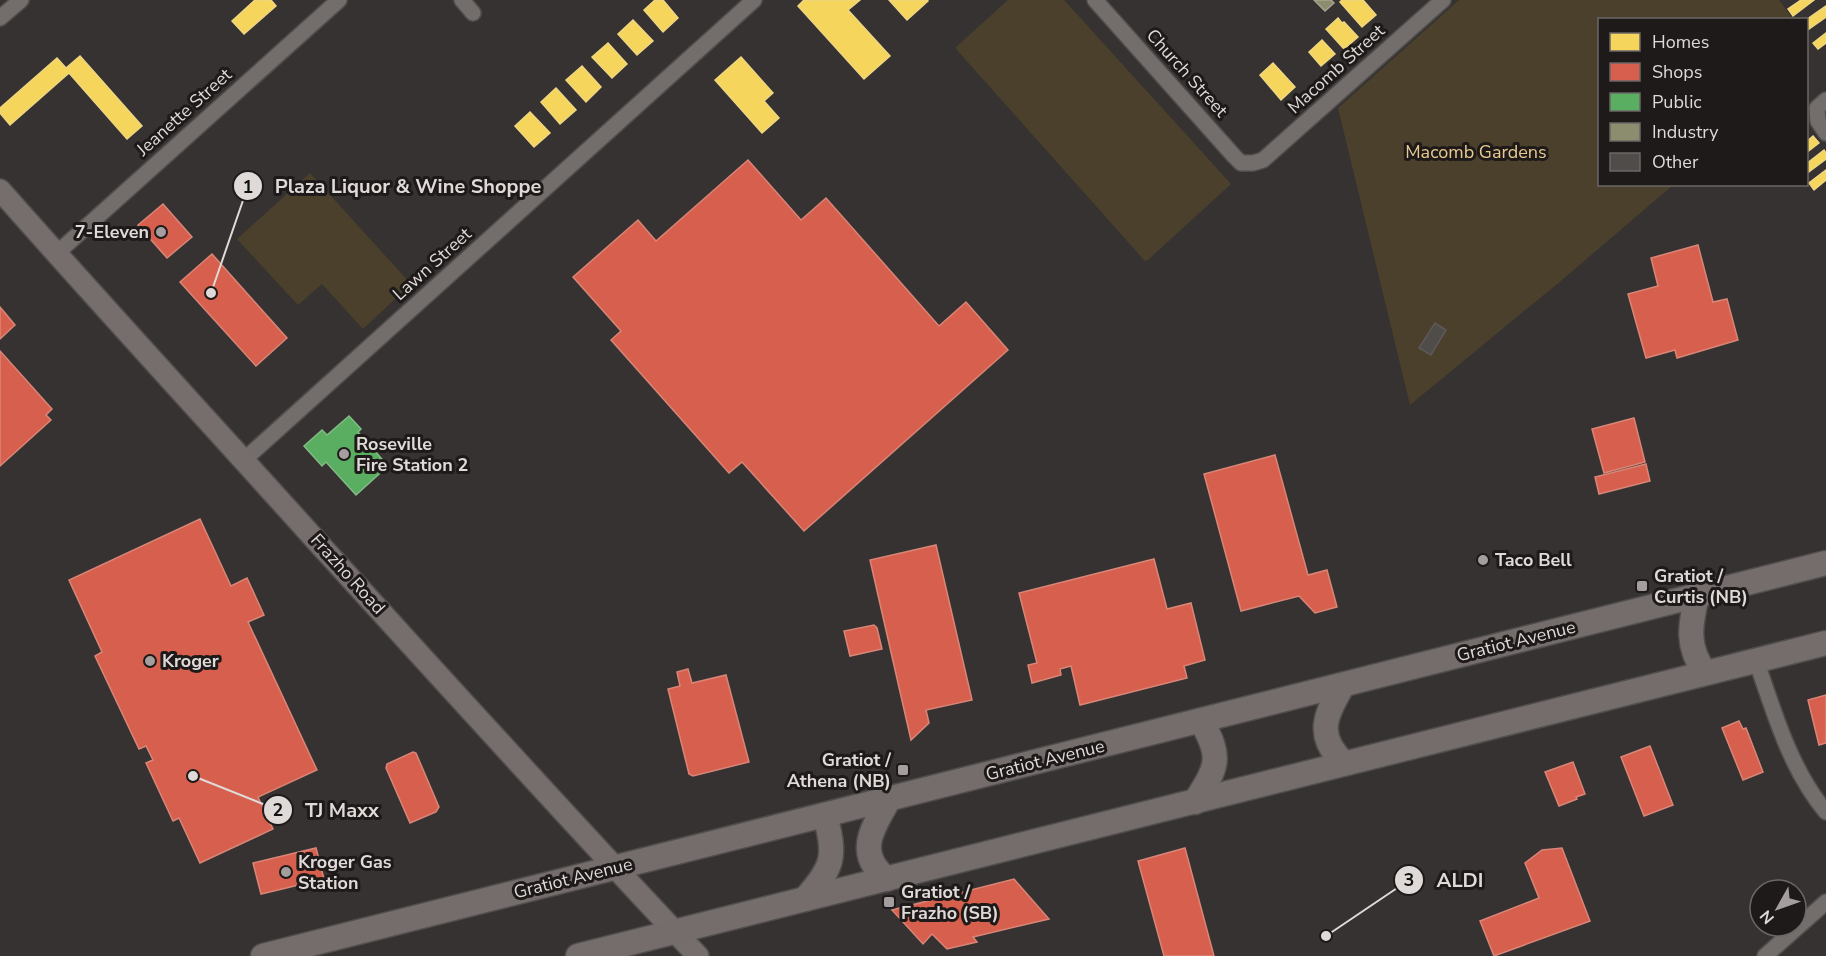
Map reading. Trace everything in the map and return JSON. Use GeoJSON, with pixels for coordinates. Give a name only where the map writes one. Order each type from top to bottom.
{"type":"FeatureCollection","features":[{"type":"Feature","properties":{"kind":"main road","name":"Gratiot Avenue"},"geometry":{"type":"LineString","coordinates":[[263,956],[1826,563]]}},
{"type":"Feature","properties":{"kind":"main road"},"geometry":{"type":"LineString","coordinates":[[1697,596],[1692,615],[1691,644],[1705,673]]}},
{"type":"Feature","properties":{"kind":"main road"},"geometry":{"type":"LineString","coordinates":[[578,956],[1826,643]]}},
{"type":"Feature","properties":{"kind":"main road"},"geometry":{"type":"LineString","coordinates":[[1343,685],[1328,714],[1325,726],[1326,738],[1330,747],[1344,763]]}},
{"type":"Feature","properties":{"kind":"main road"},"geometry":{"type":"LineString","coordinates":[[1195,802],[1208,780],[1216,752],[1201,721]]}},
{"type":"Feature","properties":{"kind":"main road"},"geometry":{"type":"LineString","coordinates":[[887,879],[872,865],[868,848],[874,826],[889,799]]}},
{"type":"Feature","properties":{"kind":"main road"},"geometry":{"type":"LineString","coordinates":[[805,899],[819,883],[831,860],[831,839],[825,815]]}},
{"type":"Feature","properties":{"kind":"main road"},"geometry":{"type":"LineString","coordinates":[[336,956],[348,934]]}},
{"type":"Feature","properties":{"kind":"street"},"geometry":{"type":"LineString","coordinates":[[0,18],[21,0]]}},
{"type":"Feature","properties":{"kind":"street","name":"Jeanette Street"},"geometry":{"type":"LineString","coordinates":[[56,254],[339,0]]}},
{"type":"Feature","properties":{"kind":"street"},"geometry":{"type":"LineString","coordinates":[[462,0],[473,13]]}},
{"type":"Feature","properties":{"kind":"street","name":"Lawn Street"},"geometry":{"type":"LineString","coordinates":[[244,460],[754,0]]}},
{"type":"Feature","properties":{"kind":"street","name":"Macomb Street"},"geometry":{"type":"LineString","coordinates":[[1253,163],[1263,160],[1443,0]]}},
{"type":"Feature","properties":{"kind":"street","name":"Church Street"},"geometry":{"type":"LineString","coordinates":[[1099,1],[1234,156],[1242,163],[1253,163]]}},
{"type":"Feature","properties":{"kind":"street"},"geometry":{"type":"LineString","coordinates":[[1826,100],[1817,108],[1818,121],[1826,133]]}},
{"type":"Feature","properties":{"kind":"street","name":"Frazho Road"},"geometry":{"type":"LineString","coordinates":[[0,190],[412,646],[698,956]]}},
{"type":"Feature","properties":{"kind":"street"},"geometry":{"type":"LineString","coordinates":[[1756,660],[1785,741],[1801,777],[1826,812]]}},
{"type":"Feature","properties":{"kind":"street"},"geometry":{"type":"LineString","coordinates":[[1766,956],[1826,902]]}},
{"type":"Feature","properties":{"kind":"green space"},"geometry":{"type":"Polygon","coordinates":[[[1008,0],[1064,0],[1231,184],[1148,260],[1145,261],[957,50],[956,47],[1008,0]]]}},
{"type":"Feature","properties":{"kind":"green space","name":"Macomb Gardens"},"geometry":{"type":"Polygon","coordinates":[[[1459,0],[1779,0],[1792,18],[1598,18],[1598,186],[1672,186],[1410,405],[1338,108],[1459,0]]]}},
{"type":"Feature","properties":{"kind":"green space"},"geometry":{"type":"Polygon","coordinates":[[[310,173],[411,284],[363,329],[322,284],[298,305],[237,239],[310,173]]]}},
{"type":"Feature","properties":{"kind":"building: Homes"},"geometry":{"type":"Polygon","coordinates":[[[255,0],[271,0],[276,6],[244,34],[232,21],[255,0]]]}},
{"type":"Feature","properties":{"kind":"building: Homes"},"geometry":{"type":"Polygon","coordinates":[[[655,0],[663,0],[678,18],[663,32],[644,10],[655,0]]]}},
{"type":"Feature","properties":{"kind":"building: Homes"},"geometry":{"type":"Polygon","coordinates":[[[804,0],[860,0],[848,10],[890,56],[864,79],[798,6],[804,0]]]}},
{"type":"Feature","properties":{"kind":"building: Homes"},"geometry":{"type":"Polygon","coordinates":[[[889,0],[927,0],[928,1],[907,20],[889,0]]]}},
{"type":"Feature","properties":{"kind":"building: Homes"},"geometry":{"type":"Polygon","coordinates":[[[1342,0],[1363,0],[1376,15],[1362,27],[1340,2],[1342,0]]]}},
{"type":"Feature","properties":{"kind":"building: Homes"},"geometry":{"type":"Polygon","coordinates":[[[1801,0],[1814,0],[1793,16],[1788,9],[1801,0]]]}},
{"type":"Feature","properties":{"kind":"building: Homes"},"geometry":{"type":"Polygon","coordinates":[[[1826,6],[1826,17],[1808,30],[1808,19],[1826,6]]]}},
{"type":"Feature","properties":{"kind":"building: Homes"},"geometry":{"type":"Polygon","coordinates":[[[1338,18],[1358,37],[1344,49],[1326,29],[1338,18]]]}},
{"type":"Feature","properties":{"kind":"building: Homes"},"geometry":{"type":"Polygon","coordinates":[[[633,20],[653,41],[637,55],[618,34],[633,20]]]}},
{"type":"Feature","properties":{"kind":"building: Homes"},"geometry":{"type":"Polygon","coordinates":[[[1826,33],[1826,43],[1818,49],[1813,43],[1826,33]]]}},
{"type":"Feature","properties":{"kind":"building: Homes"},"geometry":{"type":"Polygon","coordinates":[[[1322,40],[1335,54],[1321,66],[1309,52],[1322,40]]]}},
{"type":"Feature","properties":{"kind":"building: Homes"},"geometry":{"type":"Polygon","coordinates":[[[608,43],[627,64],[612,78],[592,57],[608,43]]]}},
{"type":"Feature","properties":{"kind":"building: Homes"},"geometry":{"type":"Polygon","coordinates":[[[80,56],[142,126],[127,139],[69,73],[10,125],[0,113],[0,108],[57,58],[66,68],[80,56]]]}},
{"type":"Feature","properties":{"kind":"building: Homes"},"geometry":{"type":"Polygon","coordinates":[[[741,57],[773,93],[764,101],[779,118],[762,133],[715,80],[741,57]]]}},
{"type":"Feature","properties":{"kind":"building: Homes"},"geometry":{"type":"Polygon","coordinates":[[[1273,63],[1295,87],[1281,100],[1260,75],[1273,63]]]}},
{"type":"Feature","properties":{"kind":"building: Homes"},"geometry":{"type":"Polygon","coordinates":[[[582,66],[601,87],[586,102],[566,80],[582,66]]]}},
{"type":"Feature","properties":{"kind":"building: Homes"},"geometry":{"type":"Polygon","coordinates":[[[556,88],[576,110],[560,124],[541,102],[556,88]]]}},
{"type":"Feature","properties":{"kind":"building: Homes"},"geometry":{"type":"Polygon","coordinates":[[[530,112],[550,133],[534,147],[515,126],[530,112]]]}},
{"type":"Feature","properties":{"kind":"building: Homes"},"geometry":{"type":"Polygon","coordinates":[[[1813,136],[1819,143],[1808,151],[1808,140],[1813,136]]]}},
{"type":"Feature","properties":{"kind":"building: Homes"},"geometry":{"type":"Polygon","coordinates":[[[1824,150],[1826,153],[1826,159],[1808,172],[1808,162],[1824,150]]]}},
{"type":"Feature","properties":{"kind":"building: Homes"},"geometry":{"type":"Polygon","coordinates":[[[1826,170],[1826,180],[1814,190],[1809,183],[1826,170]]]}},
{"type":"Feature","properties":{"kind":"building: Shops"},"geometry":{"type":"Polygon","coordinates":[[[748,160],[801,220],[826,198],[939,326],[966,302],[1008,350],[804,531],[742,462],[729,473],[611,340],[621,331],[573,277],[638,220],[656,241],[748,160]]]}},
{"type":"Feature","properties":{"kind":"building: Shops"},"geometry":{"type":"Polygon","coordinates":[[[163,204],[192,237],[167,258],[138,225],[163,204]]]}},
{"type":"Feature","properties":{"kind":"building: Shops"},"geometry":{"type":"Polygon","coordinates":[[[1698,245],[1713,302],[1727,299],[1738,340],[1677,358],[1675,350],[1646,358],[1628,294],[1658,286],[1651,258],[1698,245]]]}},
{"type":"Feature","properties":{"kind":"building: Shops"},"geometry":{"type":"Polygon","coordinates":[[[212,254],[287,338],[256,366],[180,282],[212,254]]]}},
{"type":"Feature","properties":{"kind":"building: Shops"},"geometry":{"type":"Polygon","coordinates":[[[0,307],[15,325],[0,339],[0,307]]]}},
{"type":"Feature","properties":{"kind":"building: Shops"},"geometry":{"type":"Polygon","coordinates":[[[0,351],[52,409],[46,415],[51,420],[0,466],[0,351]]]}},
{"type":"Feature","properties":{"kind":"building: Shops"},"geometry":{"type":"Polygon","coordinates":[[[1634,418],[1645,462],[1604,473],[1592,429],[1634,418]]]}},
{"type":"Feature","properties":{"kind":"building: Shops"},"geometry":{"type":"Polygon","coordinates":[[[1275,455],[1308,575],[1327,570],[1337,607],[1315,613],[1299,596],[1241,611],[1204,474],[1275,455]]]}},
{"type":"Feature","properties":{"kind":"building: Shops"},"geometry":{"type":"Polygon","coordinates":[[[1646,464],[1650,481],[1599,494],[1595,477],[1646,464]]]}},
{"type":"Feature","properties":{"kind":"building: Shops"},"geometry":{"type":"Polygon","coordinates":[[[200,519],[231,586],[247,578],[264,615],[248,622],[317,770],[258,797],[273,829],[200,863],[179,818],[173,821],[146,763],[153,760],[146,746],[139,749],[95,656],[102,652],[69,580],[200,519]]]}},
{"type":"Feature","properties":{"kind":"building: Shops"},"geometry":{"type":"Polygon","coordinates":[[[936,545],[972,700],[926,710],[929,723],[911,740],[870,560],[936,545]]]}},
{"type":"Feature","properties":{"kind":"building: Shops"},"geometry":{"type":"Polygon","coordinates":[[[1154,559],[1167,609],[1191,603],[1205,660],[1184,666],[1187,678],[1080,705],[1071,666],[1060,669],[1061,675],[1032,683],[1028,665],[1037,663],[1019,593],[1154,559]]]}},
{"type":"Feature","properties":{"kind":"building: Shops"},"geometry":{"type":"Polygon","coordinates":[[[874,625],[877,628],[882,649],[850,656],[844,631],[874,625]]]}},
{"type":"Feature","properties":{"kind":"building: Shops"},"geometry":{"type":"Polygon","coordinates":[[[688,669],[692,683],[726,675],[749,762],[693,776],[689,774],[668,689],[680,686],[677,672],[688,669]]]}},
{"type":"Feature","properties":{"kind":"building: Shops"},"geometry":{"type":"Polygon","coordinates":[[[1826,695],[1826,743],[1819,745],[1808,700],[1826,695]]]}},
{"type":"Feature","properties":{"kind":"building: Shops"},"geometry":{"type":"Polygon","coordinates":[[[1739,721],[1743,729],[1746,728],[1763,772],[1743,780],[1722,728],[1739,721]]]}},
{"type":"Feature","properties":{"kind":"building: Shops"},"geometry":{"type":"Polygon","coordinates":[[[1650,746],[1673,805],[1644,816],[1621,757],[1650,746]]]}},
{"type":"Feature","properties":{"kind":"building: Shops"},"geometry":{"type":"Polygon","coordinates":[[[413,752],[416,753],[439,807],[436,812],[410,823],[386,768],[387,764],[413,752]]]}},
{"type":"Feature","properties":{"kind":"building: Shops"},"geometry":{"type":"Polygon","coordinates":[[[1573,762],[1585,794],[1559,806],[1545,772],[1573,762]]]}},
{"type":"Feature","properties":{"kind":"building: Shops"},"geometry":{"type":"Polygon","coordinates":[[[316,848],[324,879],[261,894],[253,863],[316,848]]]}},
{"type":"Feature","properties":{"kind":"building: Shops"},"geometry":{"type":"Polygon","coordinates":[[[1185,848],[1214,956],[1164,956],[1138,861],[1185,848]]]}},
{"type":"Feature","properties":{"kind":"building: Shops"},"geometry":{"type":"Polygon","coordinates":[[[1562,848],[1590,921],[1494,956],[1480,921],[1539,898],[1525,863],[1542,850],[1562,848]]]}},
{"type":"Feature","properties":{"kind":"building: Shops"},"geometry":{"type":"Polygon","coordinates":[[[1014,879],[1049,919],[973,937],[977,942],[947,949],[932,934],[923,944],[892,910],[1014,879]]]}},
{"type":"Feature","properties":{"kind":"building: Public","name":"Roseville Fire Station 2"},"geometry":{"type":"Polygon","coordinates":[[[349,416],[361,429],[358,432],[388,466],[356,495],[326,462],[322,466],[304,446],[322,430],[327,435],[349,416]]]}},
{"type":"Feature","properties":{"kind":"building: Industry"},"geometry":{"type":"Polygon","coordinates":[[[1314,0],[1331,0],[1334,3],[1325,11],[1314,0]]]}},
{"type":"Feature","properties":{"kind":"building: Other"},"geometry":{"type":"Polygon","coordinates":[[[1435,323],[1446,330],[1431,355],[1419,348],[1435,323]]]}},
{"type":"Feature","properties":{"kind":"place","name":"7-Eleven"},"geometry":{"type":"Point","coordinates":[161,232]}},
{"type":"Feature","properties":{"kind":"place","name":"Plaza Liquor & Wine Shoppe"},"geometry":{"type":"Point","coordinates":[211,293]}},
{"type":"Feature","properties":{"kind":"place","name":"Roseville Fire Station 2"},"geometry":{"type":"Point","coordinates":[344,454]}},
{"type":"Feature","properties":{"kind":"place","name":"Taco Bell"},"geometry":{"type":"Point","coordinates":[1483,560]}},
{"type":"Feature","properties":{"kind":"place","name":"Gratiot / Curtis (NB)"},"geometry":{"type":"Point","coordinates":[1642,586]}},
{"type":"Feature","properties":{"kind":"place","name":"Kroger"},"geometry":{"type":"Point","coordinates":[150,661]}},
{"type":"Feature","properties":{"kind":"place","name":"Gratiot / Athena (NB)"},"geometry":{"type":"Point","coordinates":[903,770]}},
{"type":"Feature","properties":{"kind":"place","name":"TJ Maxx"},"geometry":{"type":"Point","coordinates":[193,776]}},
{"type":"Feature","properties":{"kind":"place","name":"Kroger Gas Station"},"geometry":{"type":"Point","coordinates":[286,872]}},
{"type":"Feature","properties":{"kind":"place","name":"Gratiot / Frazho (SB)"},"geometry":{"type":"Point","coordinates":[889,902]}},
{"type":"Feature","properties":{"kind":"place","name":"ALDI"},"geometry":{"type":"Point","coordinates":[1326,936]}}]}
